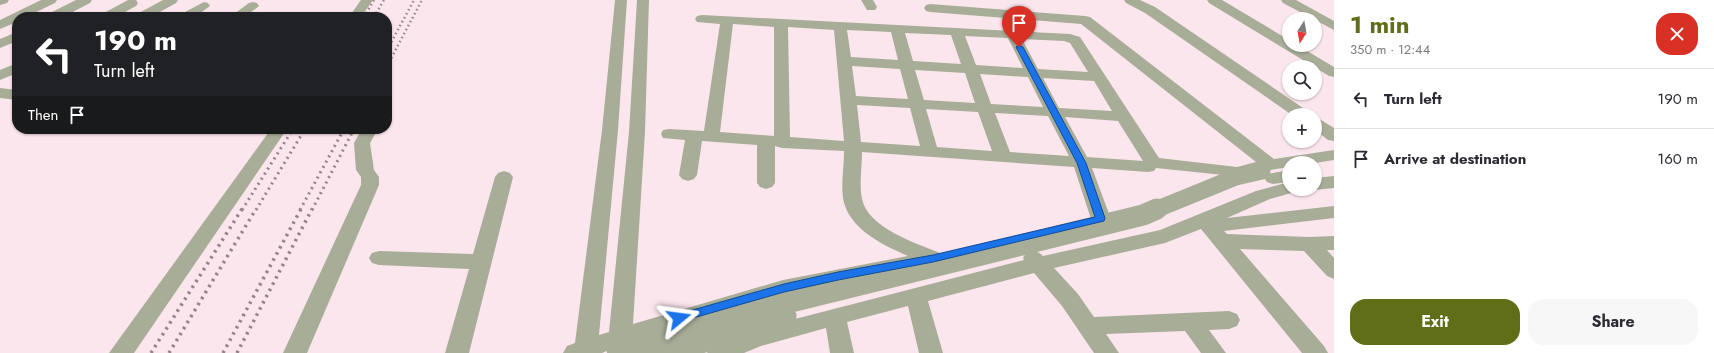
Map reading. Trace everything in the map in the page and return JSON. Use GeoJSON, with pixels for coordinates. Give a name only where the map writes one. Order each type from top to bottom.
{"type":"FeatureCollection","features":[{"type":"Feature","properties":{"kind":"street"},"geometry":{"type":"LineString","coordinates":[[27,12],[51,0]]}},
{"type":"Feature","properties":{"kind":"street"},"geometry":{"type":"LineString","coordinates":[[63,12],[86,0]]}},
{"type":"Feature","properties":{"kind":"street"},"geometry":{"type":"LineString","coordinates":[[151,12],[172,0]]}},
{"type":"Feature","properties":{"kind":"street"},"geometry":{"type":"LineString","coordinates":[[359,12],[367,0]]}},
{"type":"Feature","properties":{"kind":"street"},"geometry":{"type":"LineString","coordinates":[[1130,0],[1150,10],[1293,108]]}},
{"type":"Feature","properties":{"kind":"street"},"geometry":{"type":"LineString","coordinates":[[1213,0],[1334,73]]}},
{"type":"Feature","properties":{"kind":"street"},"geometry":{"type":"LineString","coordinates":[[1287,0],[1334,26]]}},
{"type":"Feature","properties":{"kind":"street"},"geometry":{"type":"LineString","coordinates":[[116,12],[132,3]]}},
{"type":"Feature","properties":{"kind":"street"},"geometry":{"type":"LineString","coordinates":[[194,12],[204,6]]}},
{"type":"Feature","properties":{"kind":"street"},"geometry":{"type":"LineString","coordinates":[[244,12],[253,6]]}},
{"type":"Feature","properties":{"kind":"street"},"geometry":{"type":"LineString","coordinates":[[623,348],[637,132],[643,8],[620,9],[610,130],[583,352],[623,348],[791,302],[1143,215],[1236,177],[1279,174]]}},
{"type":"Feature","properties":{"kind":"street"},"geometry":{"type":"LineString","coordinates":[[930,8],[1085,20],[1279,174]]}},
{"type":"Feature","properties":{"kind":"street"},"geometry":{"type":"LineString","coordinates":[[0,25],[12,19]]}},
{"type":"Feature","properties":{"kind":"street"},"geometry":{"type":"LineString","coordinates":[[669,134],[853,148],[1148,167],[1152,161],[1075,40],[1065,37],[702,19]]}},
{"type":"Feature","properties":{"kind":"street"},"geometry":{"type":"LineString","coordinates":[[688,175],[702,137],[727,20]]}},
{"type":"Feature","properties":{"kind":"street"},"geometry":{"type":"LineString","coordinates":[[766,183],[774,142],[781,23]]}},
{"type":"Feature","properties":{"kind":"street"},"geometry":{"type":"LineString","coordinates":[[840,26],[853,148],[853,203],[858,214],[870,226],[886,237],[933,258]]}},
{"type":"Feature","properties":{"kind":"street"},"geometry":{"type":"LineString","coordinates":[[896,29],[930,153]]}},
{"type":"Feature","properties":{"kind":"street"},"geometry":{"type":"LineString","coordinates":[[957,32],[1003,158]]}},
{"type":"Feature","properties":{"kind":"street"},"geometry":{"type":"LineString","coordinates":[[1013,35],[1081,163],[1101,218]]}},
{"type":"Feature","properties":{"kind":"street"},"geometry":{"type":"LineString","coordinates":[[843,61],[1098,77]]}},
{"type":"Feature","properties":{"kind":"street"},"geometry":{"type":"LineString","coordinates":[[0,76],[12,70]]}},
{"type":"Feature","properties":{"kind":"street"},"geometry":{"type":"LineString","coordinates":[[0,93],[12,94]]}},
{"type":"Feature","properties":{"kind":"street"},"geometry":{"type":"LineString","coordinates":[[848,100],[1123,116]]}},
{"type":"Feature","properties":{"kind":"street"},"geometry":{"type":"LineString","coordinates":[[1322,128],[1334,136]]}},
{"type":"Feature","properties":{"kind":"street"},"geometry":{"type":"LineString","coordinates":[[121,353],[275,134]]}},
{"type":"Feature","properties":{"kind":"street"},"geometry":{"type":"LineString","coordinates":[[295,353],[370,185],[370,177],[365,170],[362,150],[362,143],[367,134]]}},
{"type":"Feature","properties":{"kind":"street"},"geometry":{"type":"LineString","coordinates":[[672,353],[798,312],[1155,223],[1248,184],[1334,155]]}},
{"type":"Feature","properties":{"kind":"street"},"geometry":{"type":"LineString","coordinates":[[1322,162],[1334,161]]}},
{"type":"Feature","properties":{"kind":"street"},"geometry":{"type":"LineString","coordinates":[[1150,162],[1233,171],[1279,174]]}},
{"type":"Feature","properties":{"kind":"street"},"geometry":{"type":"LineString","coordinates":[[623,348],[649,327],[784,288],[1016,240],[1132,211],[1233,171]]}},
{"type":"Feature","properties":{"kind":"street"},"geometry":{"type":"LineString","coordinates":[[1322,172],[1334,171]]}},
{"type":"Feature","properties":{"kind":"street"},"geometry":{"type":"LineString","coordinates":[[1211,229],[1263,194],[1279,174]]}},
{"type":"Feature","properties":{"kind":"street"},"geometry":{"type":"LineString","coordinates":[[457,353],[504,177]]}},
{"type":"Feature","properties":{"kind":"street"},"geometry":{"type":"LineString","coordinates":[[1322,183],[1334,182]]}},
{"type":"Feature","properties":{"kind":"street"},"geometry":{"type":"LineString","coordinates":[[719,353],[756,338],[1039,264],[1165,236],[1334,212]]}},
{"type":"Feature","properties":{"kind":"street"},"geometry":{"type":"LineString","coordinates":[[1211,229],[1309,244],[1334,243]]}},
{"type":"Feature","properties":{"kind":"street"},"geometry":{"type":"LineString","coordinates":[[1211,229],[1316,353]]}},
{"type":"Feature","properties":{"kind":"street"},"geometry":{"type":"LineString","coordinates":[[1016,240],[1070,300],[1107,353]]}},
{"type":"Feature","properties":{"kind":"street"},"geometry":{"type":"LineString","coordinates":[[1309,244],[1334,271]]}},
{"type":"Feature","properties":{"kind":"street"},"geometry":{"type":"LineString","coordinates":[[379,258],[481,262]]}},
{"type":"Feature","properties":{"kind":"street"},"geometry":{"type":"LineString","coordinates":[[916,296],[931,353]]}},
{"type":"Feature","properties":{"kind":"street"},"geometry":{"type":"LineString","coordinates":[[835,317],[842,353]]}},
{"type":"Feature","properties":{"kind":"street"},"geometry":{"type":"LineString","coordinates":[[1088,326],[1229,320]]}},
{"type":"Feature","properties":{"kind":"street"},"geometry":{"type":"LineString","coordinates":[[1190,321],[1214,353]]}},
{"type":"Feature","properties":{"kind":"railway"},"geometry":{"type":"LineString","coordinates":[[367,12],[374,0]]}},
{"type":"Feature","properties":{"kind":"railway"},"geometry":{"type":"LineString","coordinates":[[377,12],[384,0]]}},
{"type":"Feature","properties":{"kind":"railway"},"geometry":{"type":"LineString","coordinates":[[392,41],[414,0]]}},
{"type":"Feature","properties":{"kind":"railway"},"geometry":{"type":"LineString","coordinates":[[392,57],[422,0]]}},
{"type":"Feature","properties":{"kind":"railway"},"geometry":{"type":"LineString","coordinates":[[242,210],[290,134]]}},
{"type":"Feature","properties":{"kind":"railway"},"geometry":{"type":"LineString","coordinates":[[256,210],[302,134]]}},
{"type":"Feature","properties":{"kind":"railway"},"geometry":{"type":"LineString","coordinates":[[300,210],[341,134]]}},
{"type":"Feature","properties":{"kind":"railway"},"geometry":{"type":"LineString","coordinates":[[312,210],[351,134]]}},
{"type":"Feature","properties":{"kind":"railway"},"geometry":{"type":"LineString","coordinates":[[151,353],[242,209]]}},
{"type":"Feature","properties":{"kind":"railway"},"geometry":{"type":"LineString","coordinates":[[169,353],[256,209]]}},
{"type":"Feature","properties":{"kind":"railway"},"geometry":{"type":"LineString","coordinates":[[223,353],[301,209]]}},
{"type":"Feature","properties":{"kind":"railway"},"geometry":{"type":"LineString","coordinates":[[237,353],[312,209]]}},
{"type":"Feature","properties":{"kind":"route"},"geometry":{"type":"LineString","coordinates":[[679,318],[784,288],[1016,240],[1101,218],[1081,163],[1019,47]]}}]}
